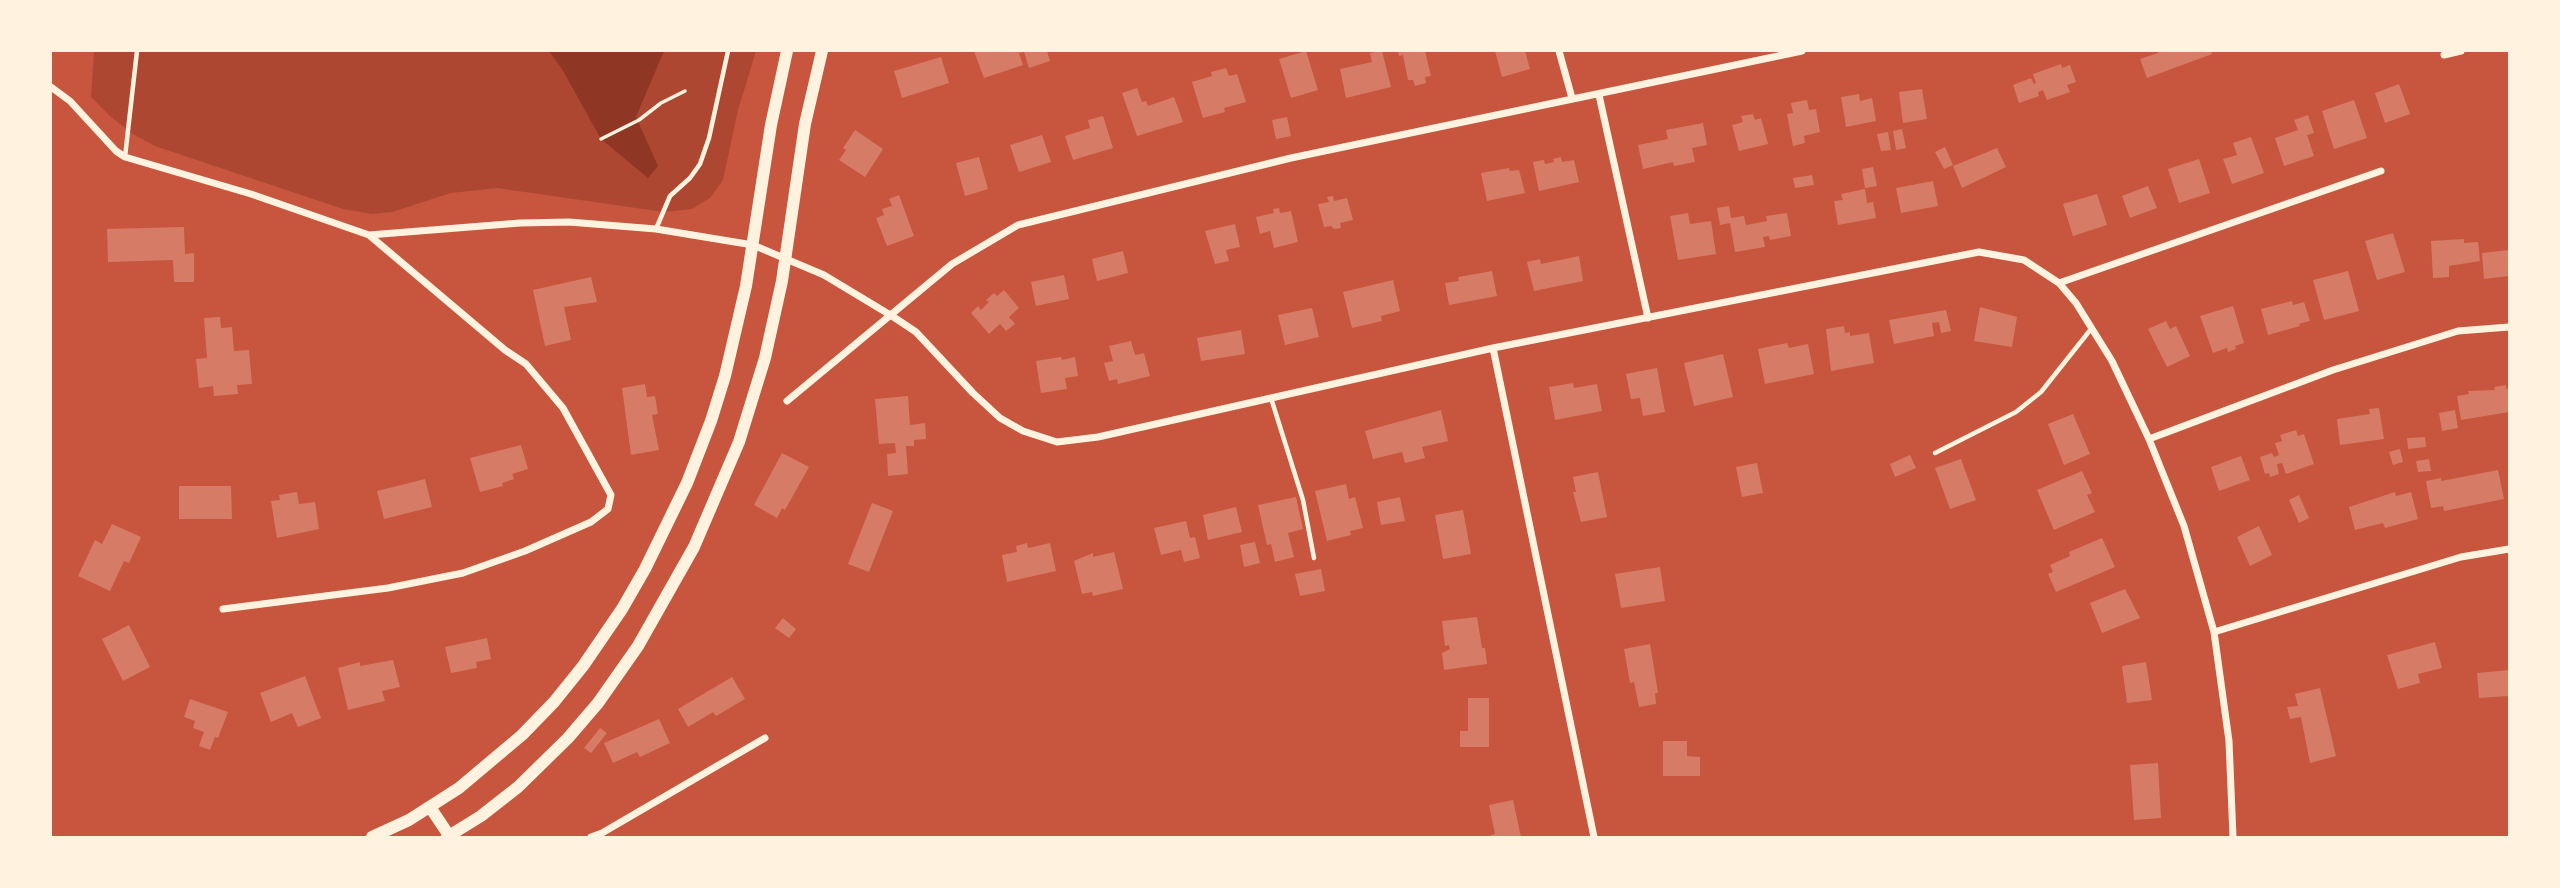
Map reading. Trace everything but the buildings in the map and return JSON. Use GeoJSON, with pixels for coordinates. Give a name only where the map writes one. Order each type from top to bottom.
{"type":"FeatureCollection","features":[{"type":"Feature","properties":{"kind":"street"},"geometry":{"type":"LineString","coordinates":[[372,837],[430,807],[491,764],[538,720],[583,666],[634,589],[677,505],[711,421],[737,330],[775,100],[787,51]]}},
{"type":"Feature","properties":{"kind":"street"},"geometry":{"type":"LineString","coordinates":[[430,807],[449,837],[518,787],[568,738],[611,685],[661,608],[714,505],[747,420],[770,338],[786,257],[805,124],[822,51]]}},
{"type":"Feature","properties":{"kind":"street"},"geometry":{"type":"LineString","coordinates":[[1559,51],[1572,98]]}},
{"type":"Feature","properties":{"kind":"street"},"geometry":{"type":"LineString","coordinates":[[787,401],[952,264],[1018,225],[1292,158],[1802,51]]}},
{"type":"Feature","properties":{"kind":"street"},"geometry":{"type":"LineString","coordinates":[[2444,55],[2461,51]]}},
{"type":"Feature","properties":{"kind":"street"},"geometry":{"type":"LineString","coordinates":[[51,87],[70,101],[116,151],[125,157],[251,194],[369,235],[505,350],[526,364],[563,408],[611,495],[608,509],[591,522],[525,551],[463,573],[388,588],[223,609]]}},
{"type":"Feature","properties":{"kind":"street"},"geometry":{"type":"LineString","coordinates":[[1599,95],[1648,318]]}},
{"type":"Feature","properties":{"kind":"street"},"geometry":{"type":"LineString","coordinates":[[2059,282],[2381,171]]}},
{"type":"Feature","properties":{"kind":"street"},"geometry":{"type":"LineString","coordinates":[[369,235],[544,222],[597,223],[656,229],[753,245],[824,275],[892,316],[916,332],[1000,418],[1023,431],[1057,442],[1098,437],[1493,348],[1979,252],[2024,260],[2059,282],[2076,303],[2112,361],[2149,439],[2184,526],[2214,632],[2229,741],[2233,837]]}},
{"type":"Feature","properties":{"kind":"street"},"geometry":{"type":"LineString","coordinates":[[2149,439],[2333,370],[2458,331],[2509,327]]}},
{"type":"Feature","properties":{"kind":"street"},"geometry":{"type":"LineString","coordinates":[[1493,348],[1594,837]]}},
{"type":"Feature","properties":{"kind":"street"},"geometry":{"type":"LineString","coordinates":[[2214,632],[2461,557],[2509,549]]}},
{"type":"Feature","properties":{"kind":"street"},"geometry":{"type":"LineString","coordinates":[[591,837],[765,738]]}},
{"type":"Feature","properties":{"kind":"lane"},"geometry":{"type":"LineString","coordinates":[[125,157],[137,51]]}},
{"type":"Feature","properties":{"kind":"lane"},"geometry":{"type":"LineString","coordinates":[[656,229],[670,196],[690,178],[700,164],[709,138],[728,51]]}},
{"type":"Feature","properties":{"kind":"lane"},"geometry":{"type":"LineString","coordinates":[[1935,453],[2016,412],[2041,392],[2092,328]]}},
{"type":"Feature","properties":{"kind":"lane"},"geometry":{"type":"LineString","coordinates":[[1270,398],[1303,500],[1314,558]]}},
{"type":"Feature","properties":{"kind":"path"},"geometry":{"type":"LineString","coordinates":[[601,139],[639,120],[661,103],[685,91]]}},
{"type":"Feature","properties":{"kind":"shaded area"},"geometry":{"type":"Polygon","coordinates":[[[94,51],[756,51],[738,110],[723,180],[710,198],[692,209],[664,212],[497,188],[451,193],[392,212],[372,214],[343,209],[155,146],[133,134],[91,97],[94,51]]]}},
{"type":"Feature","properties":{"kind":"shaded area"},"geometry":{"type":"Polygon","coordinates":[[[549,51],[664,51],[636,117],[658,166],[648,178],[601,139],[549,51]]]}}]}
